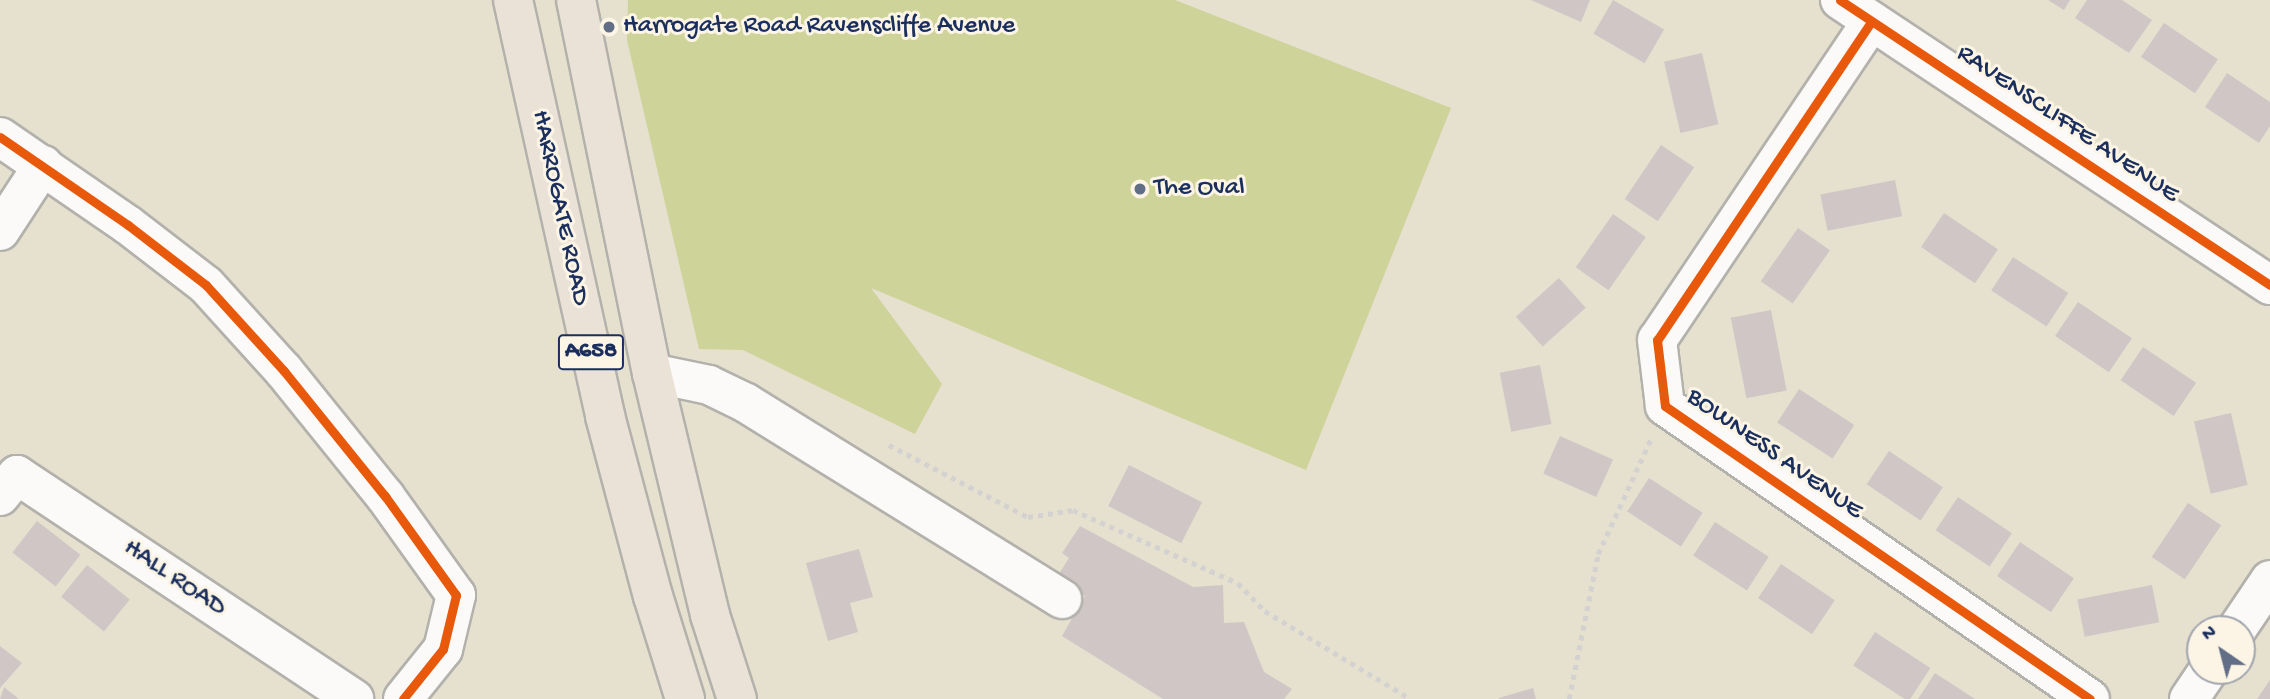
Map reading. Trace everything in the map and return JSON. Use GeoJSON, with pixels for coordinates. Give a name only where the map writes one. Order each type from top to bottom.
{"type":"FeatureCollection","features":[{"type":"Feature","properties":{"kind":"highway","name":"HARROGATE ROAD"},"geometry":{"type":"LineString","coordinates":[[513,0],[605,416],[653,596],[685,699]]}},
{"type":"Feature","properties":{"kind":"highway","name":"A658"},"geometry":{"type":"LineString","coordinates":[[576,0],[652,373],[710,615],[737,699]]}},
{"type":"Feature","properties":{"kind":"street","name":"RAVENSCLIFFE AVENUE"},"geometry":{"type":"LineString","coordinates":[[1840,0],[2270,285]]}},
{"type":"Feature","properties":{"kind":"street","name":"BOWNESS AVENUE"},"geometry":{"type":"LineString","coordinates":[[1871,22],[1657,340],[1665,406],[2090,699]]}},
{"type":"Feature","properties":{"kind":"street"},"geometry":{"type":"LineString","coordinates":[[0,136],[206,285],[284,370],[368,475],[456,595],[443,649],[402,699]]}},
{"type":"Feature","properties":{"kind":"street"},"geometry":{"type":"LineString","coordinates":[[0,231],[43,165]]}},
{"type":"Feature","properties":{"kind":"street"},"geometry":{"type":"LineString","coordinates":[[652,373],[709,385],[746,402],[1062,599]]}},
{"type":"Feature","properties":{"kind":"street","name":"HALL ROAD"},"geometry":{"type":"LineString","coordinates":[[0,496],[18,475],[354,699]]}},
{"type":"Feature","properties":{"kind":"street"},"geometry":{"type":"LineString","coordinates":[[2246,615],[2270,580]]}},
{"type":"Feature","properties":{"kind":"path"},"geometry":{"type":"LineString","coordinates":[[1569,699],[1598,554],[1665,406]]}},
{"type":"Feature","properties":{"kind":"path"},"geometry":{"type":"LineString","coordinates":[[879,440],[1028,517],[1073,510],[1238,583],[1265,611],[1410,699]]}},
{"type":"Feature","properties":{"kind":"green space","name":"The Oval"},"geometry":{"type":"Polygon","coordinates":[[[628,0],[1175,0],[1451,108],[1306,470],[871,288],[942,384],[915,434],[743,350],[699,349],[627,40],[628,0]]]}},
{"type":"Feature","properties":{"kind":"building"},"geometry":{"type":"Polygon","coordinates":[[[1531,0],[1590,0],[1581,22],[1531,0]]]}},
{"type":"Feature","properties":{"kind":"building"},"geometry":{"type":"Polygon","coordinates":[[[1613,0],[1664,30],[1645,63],[1594,34],[1613,0]]]}},
{"type":"Feature","properties":{"kind":"building"},"geometry":{"type":"Polygon","coordinates":[[[2048,0],[2070,0],[2064,10],[2048,0]]]}},
{"type":"Feature","properties":{"kind":"building"},"geometry":{"type":"Polygon","coordinates":[[[2087,0],[2122,0],[2152,20],[2129,53],[2075,18],[2087,0]]]}},
{"type":"Feature","properties":{"kind":"building"},"geometry":{"type":"Polygon","coordinates":[[[2164,23],[2218,59],[2195,93],[2141,57],[2164,23]]]}},
{"type":"Feature","properties":{"kind":"building"},"geometry":{"type":"Polygon","coordinates":[[[1702,53],[1718,124],[1680,133],[1664,62],[1702,53]]]}},
{"type":"Feature","properties":{"kind":"building"},"geometry":{"type":"Polygon","coordinates":[[[2227,73],[2270,102],[2270,126],[2259,143],[2205,107],[2227,73]]]}},
{"type":"Feature","properties":{"kind":"building"},"geometry":{"type":"Polygon","coordinates":[[[1661,145],[1694,167],[1658,221],[1625,199],[1661,145]]]}},
{"type":"Feature","properties":{"kind":"building"},"geometry":{"type":"Polygon","coordinates":[[[1895,180],[1902,216],[1827,231],[1820,195],[1895,180]]]}},
{"type":"Feature","properties":{"kind":"building"},"geometry":{"type":"Polygon","coordinates":[[[1944,213],[1998,249],[1975,283],[1921,247],[1944,213]]]}},
{"type":"Feature","properties":{"kind":"building"},"geometry":{"type":"Polygon","coordinates":[[[1613,214],[1646,237],[1608,290],[1576,267],[1613,214]]]}},
{"type":"Feature","properties":{"kind":"building"},"geometry":{"type":"Polygon","coordinates":[[[1798,228],[1830,250],[1793,304],[1761,281],[1798,228]]]}},
{"type":"Feature","properties":{"kind":"building"},"geometry":{"type":"Polygon","coordinates":[[[2013,257],[2068,293],[2047,326],[1991,291],[2013,257]]]}},
{"type":"Feature","properties":{"kind":"building"},"geometry":{"type":"Polygon","coordinates":[[[1559,278],[1586,308],[1543,347],[1516,317],[1559,278]]]}},
{"type":"Feature","properties":{"kind":"building"},"geometry":{"type":"Polygon","coordinates":[[[2078,302],[2132,338],[2109,372],[2055,336],[2078,302]]]}},
{"type":"Feature","properties":{"kind":"building"},"geometry":{"type":"Polygon","coordinates":[[[1771,310],[1787,390],[1746,398],[1731,318],[1771,310]]]}},
{"type":"Feature","properties":{"kind":"building"},"geometry":{"type":"Polygon","coordinates":[[[2143,347],[2196,383],[2174,416],[2121,380],[2143,347]]]}},
{"type":"Feature","properties":{"kind":"building"},"geometry":{"type":"Polygon","coordinates":[[[1540,365],[1551,424],[1511,432],[1500,373],[1540,365]]]}},
{"type":"Feature","properties":{"kind":"building"},"geometry":{"type":"Polygon","coordinates":[[[1799,389],[1854,425],[1833,458],[1777,423],[1799,389]]]}},
{"type":"Feature","properties":{"kind":"building"},"geometry":{"type":"Polygon","coordinates":[[[2231,413],[2248,485],[2211,494],[2194,422],[2231,413]]]}},
{"type":"Feature","properties":{"kind":"building"},"geometry":{"type":"Polygon","coordinates":[[[1560,436],[1613,460],[1596,497],[1543,473],[1560,436]]]}},
{"type":"Feature","properties":{"kind":"building"},"geometry":{"type":"Polygon","coordinates":[[[1889,451],[1943,487],[1921,521],[1867,484],[1889,451]]]}},
{"type":"Feature","properties":{"kind":"building"},"geometry":{"type":"Polygon","coordinates":[[[1129,465],[1202,502],[1181,543],[1108,506],[1129,465]]]}},
{"type":"Feature","properties":{"kind":"building"},"geometry":{"type":"Polygon","coordinates":[[[1649,478],[1703,513],[1681,546],[1627,512],[1649,478]]]}},
{"type":"Feature","properties":{"kind":"building"},"geometry":{"type":"Polygon","coordinates":[[[1958,497],[2012,533],[1990,567],[1936,530],[1958,497]]]}},
{"type":"Feature","properties":{"kind":"building"},"geometry":{"type":"Polygon","coordinates":[[[2188,503],[2221,525],[2185,579],[2152,557],[2188,503]]]}},
{"type":"Feature","properties":{"kind":"building"},"geometry":{"type":"Polygon","coordinates":[[[37,521],[80,555],[56,586],[12,553],[37,521]]]}},
{"type":"Feature","properties":{"kind":"building"},"geometry":{"type":"Polygon","coordinates":[[[1715,522],[1769,557],[1747,590],[1693,556],[1715,522]]]}},
{"type":"Feature","properties":{"kind":"building"},"geometry":{"type":"Polygon","coordinates":[[[1080,526],[1193,587],[1223,585],[1224,623],[1244,622],[1264,672],[1292,689],[1284,699],[1163,699],[1062,636],[1085,596],[1057,577],[1069,558],[1062,553],[1080,526]]]}},
{"type":"Feature","properties":{"kind":"building"},"geometry":{"type":"Polygon","coordinates":[[[2020,542],[2074,578],[2051,612],[1997,576],[2020,542]]]}},
{"type":"Feature","properties":{"kind":"building"},"geometry":{"type":"Polygon","coordinates":[[[859,549],[873,597],[850,603],[858,632],[828,641],[806,563],[859,549]]]}},
{"type":"Feature","properties":{"kind":"building"},"geometry":{"type":"Polygon","coordinates":[[[1781,564],[1835,600],[1812,634],[1758,598],[1781,564]]]}},
{"type":"Feature","properties":{"kind":"building"},"geometry":{"type":"Polygon","coordinates":[[[87,565],[130,600],[104,631],[61,597],[87,565]]]}},
{"type":"Feature","properties":{"kind":"building"},"geometry":{"type":"Polygon","coordinates":[[[2152,585],[2159,622],[2085,637],[2077,600],[2152,585]]]}},
{"type":"Feature","properties":{"kind":"building"},"geometry":{"type":"Polygon","coordinates":[[[1875,632],[1930,668],[1910,699],[1905,699],[1853,666],[1875,632]]]}},
{"type":"Feature","properties":{"kind":"building"},"geometry":{"type":"Polygon","coordinates":[[[0,646],[22,663],[0,688],[0,646]]]}},
{"type":"Feature","properties":{"kind":"building"},"geometry":{"type":"Polygon","coordinates":[[[1935,673],[1975,699],[1918,699],[1935,673]]]}},
{"type":"Feature","properties":{"kind":"building"},"geometry":{"type":"Polygon","coordinates":[[[2270,680],[2270,699],[2257,699],[2270,680]]]}},
{"type":"Feature","properties":{"kind":"building"},"geometry":{"type":"Polygon","coordinates":[[[4,687],[19,699],[0,699],[4,687]]]}},
{"type":"Feature","properties":{"kind":"building"},"geometry":{"type":"Polygon","coordinates":[[[1533,688],[1536,699],[1499,699],[1499,698],[1533,688]]]}},
{"type":"Feature","properties":{"kind":"cycle path"},"geometry":{"type":"LineString","coordinates":[[1840,0],[2270,285]]}},
{"type":"Feature","properties":{"kind":"cycle path"},"geometry":{"type":"LineString","coordinates":[[1871,22],[1657,340],[1665,406],[2090,699]]}},
{"type":"Feature","properties":{"kind":"cycle path"},"geometry":{"type":"LineString","coordinates":[[0,137],[128,225],[206,285],[284,371],[385,496],[456,595],[443,649],[403,699]]}},
{"type":"Feature","properties":{"kind":"place","name":"Harrogate Road Ravenscliffe Avenue"},"geometry":{"type":"Point","coordinates":[609,27]}},
{"type":"Feature","properties":{"kind":"place","name":"The Oval"},"geometry":{"type":"Point","coordinates":[1140,189]}}]}
